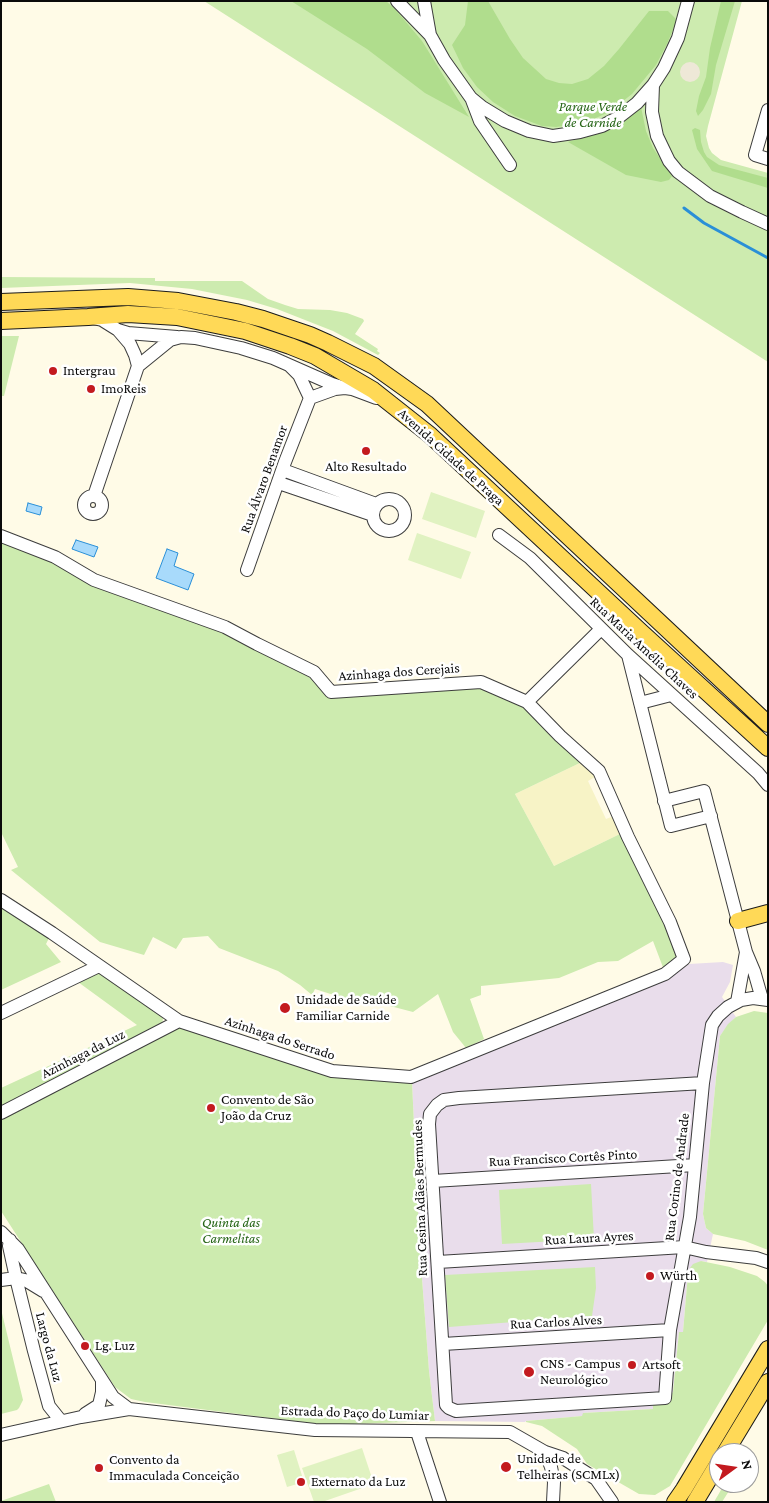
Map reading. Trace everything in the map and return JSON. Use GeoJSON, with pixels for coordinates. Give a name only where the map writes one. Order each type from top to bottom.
{"type":"FeatureCollection","features":[{"type":"Feature","properties":{"kind":"main road","name":"Avenida Cidade de Praga"},"geometry":{"type":"LineString","coordinates":[[1,302],[128,296],[178,300],[263,319],[316,337],[372,366],[427,404],[768,724]]}},
{"type":"Feature","properties":{"kind":"main road","name":"Avenida Cidade de Praga"},"geometry":{"type":"LineString","coordinates":[[1,321],[128,314],[152,315],[186,319],[245,331],[315,356],[372,390],[430,435],[768,748]]}},
{"type":"Feature","properties":{"kind":"main road"},"geometry":{"type":"LineString","coordinates":[[738,921],[768,913]]}},
{"type":"Feature","properties":{"kind":"main road"},"geometry":{"type":"LineString","coordinates":[[675,1502],[768,1349]]}},
{"type":"Feature","properties":{"kind":"main road"},"geometry":{"type":"LineString","coordinates":[[731,1443],[768,1382]]}},
{"type":"Feature","properties":{"kind":"main road"},"geometry":{"type":"LineString","coordinates":[[695,1502],[709,1479]]}},
{"type":"Feature","properties":{"kind":"street"},"geometry":{"type":"LineString","coordinates":[[397,1],[430,35],[444,60],[471,98],[480,121],[510,165]]}},
{"type":"Feature","properties":{"kind":"street"},"geometry":{"type":"LineString","coordinates":[[424,1],[430,35]]}},
{"type":"Feature","properties":{"kind":"street"},"geometry":{"type":"LineString","coordinates":[[471,98],[505,121],[529,131],[554,136],[602,126],[619,117],[636,104],[653,85],[664,68],[678,38],[688,1]]}},
{"type":"Feature","properties":{"kind":"street"},"geometry":{"type":"LineString","coordinates":[[653,85],[652,112],[657,136],[670,162],[678,172],[710,196],[768,224]]}},
{"type":"Feature","properties":{"kind":"street"},"geometry":{"type":"LineString","coordinates":[[768,110],[755,155],[768,158]]}},
{"type":"Feature","properties":{"kind":"street"},"geometry":{"type":"LineString","coordinates":[[88,317],[102,320],[118,330],[128,333],[181,337],[241,348],[273,358],[332,384],[387,401]]}},
{"type":"Feature","properties":{"kind":"street"},"geometry":{"type":"LineString","coordinates":[[118,330],[130,344],[138,366]]}},
{"type":"Feature","properties":{"kind":"street"},"geometry":{"type":"LineString","coordinates":[[94,496],[138,366],[162,345],[170,340],[181,337]]}},
{"type":"Feature","properties":{"kind":"street"},"geometry":{"type":"LineString","coordinates":[[288,365],[299,375],[310,398],[335,389],[345,388]]}},
{"type":"Feature","properties":{"kind":"street","name":"Rua Álvaro Benamor"},"geometry":{"type":"LineString","coordinates":[[247,570],[310,398]]}},
{"type":"Feature","properties":{"kind":"street"},"geometry":{"type":"LineString","coordinates":[[279,483],[374,510],[283,470]]}},
{"type":"Feature","properties":{"kind":"street","name":"Rua Maria Amélia Chaves"},"geometry":{"type":"LineString","coordinates":[[499,535],[530,558],[628,656],[758,773],[768,785]]}},
{"type":"Feature","properties":{"kind":"street","name":"Azinhaga dos Cerejais"},"geometry":{"type":"LineString","coordinates":[[1,536],[55,557],[94,580],[225,627],[314,672],[330,692],[481,682],[527,702],[560,736],[599,771],[628,837],[670,922],[684,959]]}},
{"type":"Feature","properties":{"kind":"street"},"geometry":{"type":"LineString","coordinates":[[527,702],[601,629]]}},
{"type":"Feature","properties":{"kind":"street"},"geometry":{"type":"LineString","coordinates":[[628,656],[671,826],[711,816]]}},
{"type":"Feature","properties":{"kind":"street"},"geometry":{"type":"LineString","coordinates":[[640,704],[671,695]]}},
{"type":"Feature","properties":{"kind":"street"},"geometry":{"type":"LineString","coordinates":[[664,801],[704,791],[746,952],[765,1000]]}},
{"type":"Feature","properties":{"kind":"street","name":"Azinhaga do Serrado"},"geometry":{"type":"LineString","coordinates":[[1,900],[179,1021],[332,1071],[411,1076],[665,974],[684,959]]}},
{"type":"Feature","properties":{"kind":"street"},"geometry":{"type":"LineString","coordinates":[[746,952],[737,1002],[753,998],[765,1000]]}},
{"type":"Feature","properties":{"kind":"street"},"geometry":{"type":"LineString","coordinates":[[1,1013],[99,966]]}},
{"type":"Feature","properties":{"kind":"street","name":"Rua Corino de Andrade"},"geometry":{"type":"LineString","coordinates":[[448,1408],[456,1411],[665,1398],[670,1330],[690,1217],[703,1083],[712,1025],[718,1016],[737,1002]]}},
{"type":"Feature","properties":{"kind":"street","name":"Azinhaga da Luz"},"geometry":{"type":"LineString","coordinates":[[1,1113],[179,1021]]}},
{"type":"Feature","properties":{"kind":"street","name":"Rua Cesina Adães Bermudes"},"geometry":{"type":"LineString","coordinates":[[448,1408],[446,1405],[429,1124],[430,1114],[437,1105],[444,1100],[512,1094],[703,1083]]}},
{"type":"Feature","properties":{"kind":"street","name":"Rua Francisco Cortês Pinto"},"geometry":{"type":"LineString","coordinates":[[433,1181],[695,1165]]}},
{"type":"Feature","properties":{"kind":"street"},"geometry":{"type":"LineString","coordinates":[[1,1280],[16,1278],[6,1236]]}},
{"type":"Feature","properties":{"kind":"street"},"geometry":{"type":"LineString","coordinates":[[6,1236],[18,1249],[45,1292]]}},
{"type":"Feature","properties":{"kind":"street","name":"Rua Laura Ayres"},"geometry":{"type":"LineString","coordinates":[[438,1262],[684,1247],[768,1262]]}},
{"type":"Feature","properties":{"kind":"street","name":"Rua Laura Ayres"},"geometry":{"type":"LineString","coordinates":[[741,1256],[768,1272]]}},
{"type":"Feature","properties":{"kind":"street","name":"Largo da Luz"},"geometry":{"type":"LineString","coordinates":[[61,1421],[49,1406],[16,1278],[26,1280],[45,1292],[113,1397],[129,1409]]}},
{"type":"Feature","properties":{"kind":"street","name":"Rua Carlos Alves"},"geometry":{"type":"LineString","coordinates":[[443,1344],[670,1330]]}},
{"type":"Feature","properties":{"kind":"street"},"geometry":{"type":"LineString","coordinates":[[81,1416],[99,1405],[102,1379]]}},
{"type":"Feature","properties":{"kind":"street"},"geometry":{"type":"LineString","coordinates":[[1,1435],[81,1416],[129,1409]]}},
{"type":"Feature","properties":{"kind":"street","name":"Estrada do Paço do Lumiar"},"geometry":{"type":"LineString","coordinates":[[129,1409],[315,1430],[510,1432],[545,1452],[563,1458],[596,1479],[612,1502]]}},
{"type":"Feature","properties":{"kind":"street"},"geometry":{"type":"LineString","coordinates":[[417,1432],[440,1502]]}},
{"type":"Feature","properties":{"kind":"street"},"geometry":{"type":"LineString","coordinates":[[545,1452],[551,1466],[554,1482],[553,1502]]}},
{"type":"Feature","properties":{"kind":"shaded area"},"geometry":{"type":"Polygon","coordinates":[[[686,62],[694,62],[700,68],[700,76],[694,82],[686,82],[680,76],[680,68],[686,62]]]}},
{"type":"Feature","properties":{"kind":"shaded area"},"geometry":{"type":"Polygon","coordinates":[[[584,761],[595,777],[588,781],[606,819],[614,816],[622,833],[554,866],[515,794],[584,761]]]}},
{"type":"Feature","properties":{"kind":"shaded area"},"geometry":{"type":"Polygon","coordinates":[[[723,962],[733,965],[730,982],[722,997],[736,1017],[720,1036],[703,1214],[706,1228],[713,1234],[707,1262],[701,1261],[688,1274],[683,1332],[679,1332],[673,1392],[653,1409],[583,1413],[583,1416],[525,1422],[435,1421],[429,1371],[420,1252],[412,1082],[669,978],[689,964],[723,962]]]}},
{"type":"Feature","properties":{"kind":"green space","name":"Parque Verde de Carnide"},"geometry":{"type":"Polygon","coordinates":[[[204,1],[742,1],[706,136],[712,153],[721,160],[768,173],[768,362],[204,1]]]}},
{"type":"Feature","properties":{"kind":"green space"},"geometry":{"type":"Polygon","coordinates":[[[291,1],[386,1],[422,41],[469,117],[425,93],[367,49],[291,1]]]}},
{"type":"Feature","properties":{"kind":"green space"},"geometry":{"type":"Polygon","coordinates":[[[468,1],[488,1],[523,58],[546,79],[559,83],[572,84],[588,79],[604,66],[649,11],[668,11],[677,20],[656,65],[632,94],[609,112],[585,123],[556,127],[542,126],[515,116],[493,102],[477,87],[463,68],[452,45],[465,25],[468,1]]]}},
{"type":"Feature","properties":{"kind":"green space"},"geometry":{"type":"Polygon","coordinates":[[[721,1],[735,1],[716,65],[711,94],[698,116],[696,111],[699,96],[706,77],[710,48],[721,1]]]}},
{"type":"Feature","properties":{"kind":"green space"},"geometry":{"type":"Polygon","coordinates":[[[641,107],[646,131],[653,148],[672,176],[669,180],[661,182],[626,175],[568,142],[615,127],[641,107]]]}},
{"type":"Feature","properties":{"kind":"green space"},"geometry":{"type":"Polygon","coordinates":[[[695,128],[700,130],[701,142],[707,157],[719,165],[768,178],[768,188],[712,171],[697,149],[692,130],[695,128]]]}},
{"type":"Feature","properties":{"kind":"green space"},"geometry":{"type":"Polygon","coordinates":[[[1,277],[155,278],[155,281],[242,281],[268,299],[285,305],[298,309],[330,310],[347,313],[363,319],[364,321],[355,334],[378,349],[377,351],[380,353],[378,355],[333,331],[277,309],[247,300],[192,289],[130,283],[1,288],[1,277]]]}},
{"type":"Feature","properties":{"kind":"green space"},"geometry":{"type":"Polygon","coordinates":[[[1,336],[19,336],[4,396],[1,396],[1,336]]]}},
{"type":"Feature","properties":{"kind":"green space"},"geometry":{"type":"Polygon","coordinates":[[[431,492],[485,511],[476,538],[422,519],[431,492]]]}},
{"type":"Feature","properties":{"kind":"green space"},"geometry":{"type":"Polygon","coordinates":[[[417,533],[471,552],[461,579],[408,560],[417,533]]]}},
{"type":"Feature","properties":{"kind":"green space"},"geometry":{"type":"Polygon","coordinates":[[[1,537],[232,635],[309,675],[330,697],[480,686],[524,705],[584,761],[515,794],[554,866],[622,833],[678,953],[677,960],[664,970],[653,941],[618,961],[598,962],[559,978],[481,986],[481,995],[470,999],[484,1039],[466,1048],[453,1032],[438,994],[413,1012],[371,1001],[368,1006],[315,989],[312,995],[278,971],[219,948],[208,936],[183,938],[176,949],[153,937],[144,955],[100,942],[11,870],[18,867],[1,832],[1,537]]]}},
{"type":"Feature","properties":{"kind":"green space"},"geometry":{"type":"Polygon","coordinates":[[[1,906],[49,938],[46,944],[61,962],[1,990],[1,906]]]}},
{"type":"Feature","properties":{"kind":"green space"},"geometry":{"type":"Polygon","coordinates":[[[98,972],[161,1015],[163,1018],[162,1025],[1,1108],[1,1088],[137,1025],[78,982],[98,972]]]}},
{"type":"Feature","properties":{"kind":"green space"},"geometry":{"type":"Polygon","coordinates":[[[754,1011],[768,1013],[768,1250],[745,1241],[713,1234],[706,1228],[703,1214],[720,1036],[728,1024],[736,1017],[754,1011]]]}},
{"type":"Feature","properties":{"kind":"green space","name":"Quinta das Carmelitas"},"geometry":{"type":"Polygon","coordinates":[[[183,1026],[326,1073],[412,1082],[420,1252],[429,1371],[435,1421],[325,1425],[131,1399],[115,1387],[1,1211],[1,1117],[183,1026]]]}},
{"type":"Feature","properties":{"kind":"green space"},"geometry":{"type":"Polygon","coordinates":[[[591,1184],[594,1239],[502,1244],[499,1190],[591,1184]]]}},
{"type":"Feature","properties":{"kind":"green space"},"geometry":{"type":"Polygon","coordinates":[[[701,1261],[730,1267],[757,1276],[765,1282],[768,1286],[768,1320],[670,1486],[655,1495],[639,1494],[587,1464],[577,1449],[542,1426],[526,1421],[582,1416],[583,1413],[653,1409],[653,1404],[669,1397],[673,1392],[679,1332],[683,1332],[688,1274],[693,1264],[701,1261]]]}},
{"type":"Feature","properties":{"kind":"green space"},"geometry":{"type":"Polygon","coordinates":[[[595,1267],[596,1288],[592,1316],[449,1327],[445,1275],[595,1267]]]}},
{"type":"Feature","properties":{"kind":"green space"},"geometry":{"type":"Polygon","coordinates":[[[1,1309],[23,1400],[17,1410],[1,1414],[1,1309]]]}},
{"type":"Feature","properties":{"kind":"green space"},"geometry":{"type":"Polygon","coordinates":[[[362,1448],[374,1484],[322,1502],[314,1502],[302,1468],[362,1448]]]}},
{"type":"Feature","properties":{"kind":"green space"},"geometry":{"type":"Polygon","coordinates":[[[294,1450],[304,1482],[287,1487],[277,1455],[294,1450]]]}},
{"type":"Feature","properties":{"kind":"green space"},"geometry":{"type":"Polygon","coordinates":[[[49,1484],[56,1502],[1,1502],[1,1501],[49,1484]]]}},
{"type":"Feature","properties":{"kind":"green space"},"geometry":{"type":"Polygon","coordinates":[[[719,1493],[728,1493],[722,1502],[714,1502],[719,1493]]]}},
{"type":"Feature","properties":{"kind":"water"},"geometry":{"type":"Polygon","coordinates":[[[28,503],[42,507],[40,515],[26,511],[28,503]]]}},
{"type":"Feature","properties":{"kind":"water"},"geometry":{"type":"Polygon","coordinates":[[[76,540],[98,547],[94,557],[72,549],[76,540]]]}},
{"type":"Feature","properties":{"kind":"water"},"geometry":{"type":"Polygon","coordinates":[[[167,549],[178,553],[174,566],[194,574],[188,590],[156,578],[167,549]]]}},
{"type":"Feature","properties":{"kind":"waterway"},"geometry":{"type":"LineString","coordinates":[[684,208],[704,223],[768,258]]}},
{"type":"Feature","properties":{"kind":"place","name":"Intergrau"},"geometry":{"type":"Point","coordinates":[53,371]}},
{"type":"Feature","properties":{"kind":"place","name":"ImoReis"},"geometry":{"type":"Point","coordinates":[91,389]}},
{"type":"Feature","properties":{"kind":"place","name":"Alto Resultado"},"geometry":{"type":"Point","coordinates":[366,451]}},
{"type":"Feature","properties":{"kind":"place","name":"Unidade de Saúde Familiar Carnide"},"geometry":{"type":"Point","coordinates":[285,1008]}},
{"type":"Feature","properties":{"kind":"place","name":"Convento de São João da Cruz"},"geometry":{"type":"Point","coordinates":[211,1108]}},
{"type":"Feature","properties":{"kind":"place","name":"Würth"},"geometry":{"type":"Point","coordinates":[650,1276]}},
{"type":"Feature","properties":{"kind":"place","name":"Lg. Luz"},"geometry":{"type":"Point","coordinates":[85,1346]}},
{"type":"Feature","properties":{"kind":"place","name":"Artsoft"},"geometry":{"type":"Point","coordinates":[632,1365]}},
{"type":"Feature","properties":{"kind":"place","name":"CNS - Campus Neurológico"},"geometry":{"type":"Point","coordinates":[529,1372]}},
{"type":"Feature","properties":{"kind":"place","name":"Unidade de Telheiras (SCMLx)"},"geometry":{"type":"Point","coordinates":[506,1467]}},
{"type":"Feature","properties":{"kind":"place","name":"Convento da Immaculada Conceição"},"geometry":{"type":"Point","coordinates":[99,1468]}},
{"type":"Feature","properties":{"kind":"place","name":"Externato da Luz"},"geometry":{"type":"Point","coordinates":[301,1482]}}]}
